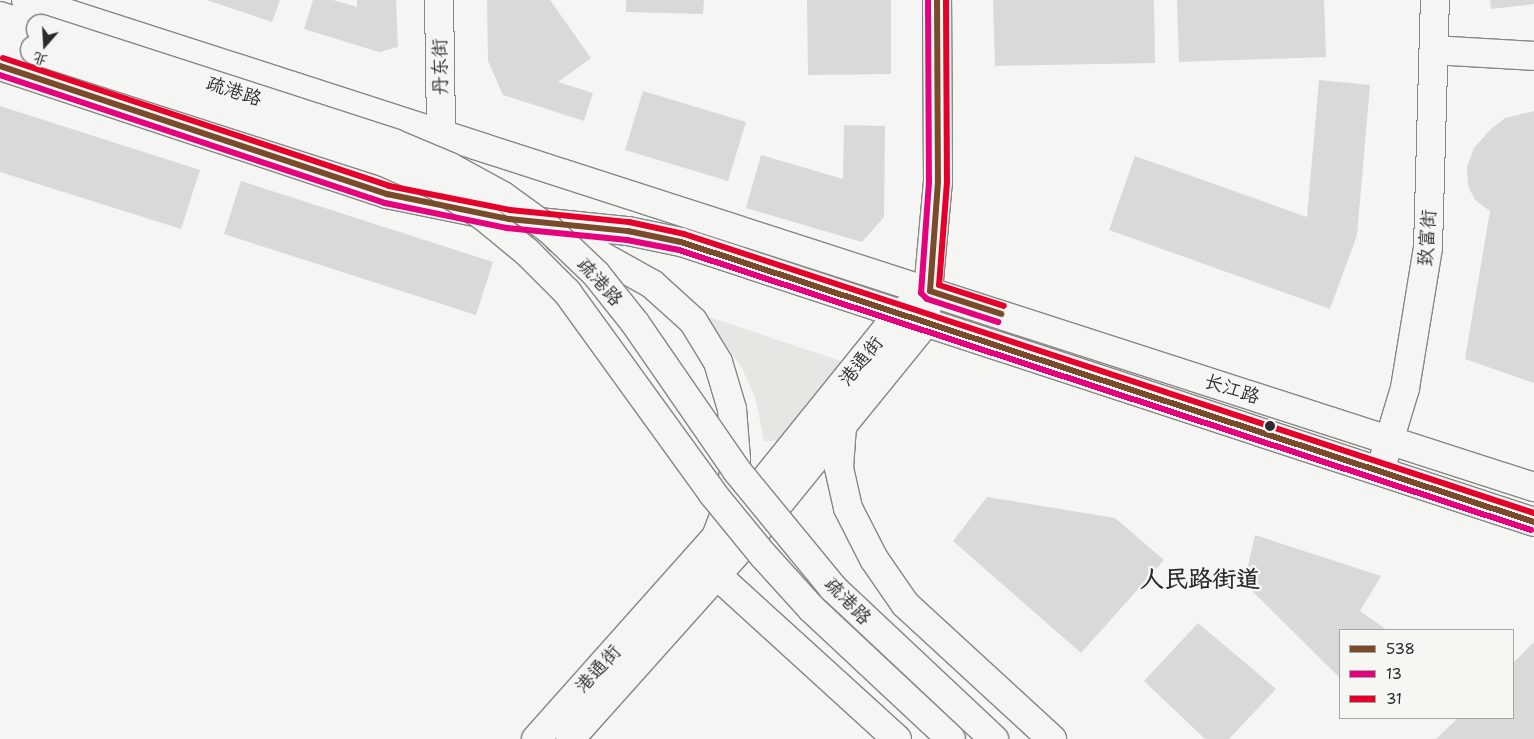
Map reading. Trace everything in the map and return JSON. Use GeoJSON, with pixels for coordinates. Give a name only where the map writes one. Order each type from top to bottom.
{"type":"FeatureCollection","features":[{"type":"Feature","properties":{"kind":"main road","name":"长江路"},"geometry":{"type":"LineString","coordinates":[[26,0],[1534,487]]}},
{"type":"Feature","properties":{"kind":"main road","name":"丹东街"},"geometry":{"type":"LineString","coordinates":[[439,0],[441,134]]}},
{"type":"Feature","properties":{"kind":"main road"},"geometry":{"type":"LineString","coordinates":[[925,324],[930,291],[938,182],[937,0]]}},
{"type":"Feature","properties":{"kind":"main road","name":"致富街"},"geometry":{"type":"LineString","coordinates":[[1380,472],[1405,388],[1428,246],[1435,0]]}},
{"type":"Feature","properties":{"kind":"main road","name":"疏港路"},"geometry":{"type":"LineString","coordinates":[[0,16],[38,39],[386,163],[437,186],[483,216],[527,252],[567,292],[713,494],[763,555],[812,609],[952,739]]}},
{"type":"Feature","properties":{"kind":"main road","name":"疏港路"},"geometry":{"type":"LineString","coordinates":[[0,38],[38,39],[393,142],[450,167],[503,196],[550,230],[596,274],[630,316],[737,471],[833,588],[994,739]]}},
{"type":"Feature","properties":{"kind":"main road"},"geometry":{"type":"LineString","coordinates":[[1434,50],[1534,56]]}},
{"type":"Feature","properties":{"kind":"main road","name":"长江路"},"geometry":{"type":"LineString","coordinates":[[0,66],[387,194],[509,219],[628,230],[681,242],[925,324],[1534,522]]}},
{"type":"Feature","properties":{"kind":"main road"},"geometry":{"type":"LineString","coordinates":[[509,219],[600,255],[652,284],[693,321],[718,362],[732,410],[736,460],[729,503],[710,557],[897,739]]}},
{"type":"Feature","properties":{"kind":"main road","name":"港通街"},"geometry":{"type":"LineString","coordinates":[[570,739],[898,315],[930,291]]}},
{"type":"Feature","properties":{"kind":"main road","name":"港通街"},"geometry":{"type":"LineString","coordinates":[[536,739],[710,557],[842,426],[925,324]]}},
{"type":"Feature","properties":{"kind":"main road"},"geometry":{"type":"LineString","coordinates":[[842,426],[839,468],[848,508],[874,559],[906,604],[1052,739]]}},
{"type":"Feature","properties":{"kind":"shaded area"},"geometry":{"type":"Polygon","coordinates":[[[700,314],[847,363],[779,440],[764,442],[756,400],[742,368],[717,332],[700,314]]]}},
{"type":"Feature","properties":{"kind":"building"},"geometry":{"type":"Polygon","coordinates":[[[207,0],[280,0],[272,22],[207,0]]]}},
{"type":"Feature","properties":{"kind":"building"},"geometry":{"type":"Polygon","coordinates":[[[313,0],[333,0],[357,7],[357,0],[396,0],[398,47],[379,52],[304,29],[313,0]]]}},
{"type":"Feature","properties":{"kind":"building"},"geometry":{"type":"Polygon","coordinates":[[[487,0],[550,0],[591,58],[558,82],[593,93],[584,121],[503,95],[488,61],[487,0]]]}},
{"type":"Feature","properties":{"kind":"building"},"geometry":{"type":"Polygon","coordinates":[[[626,0],[704,0],[703,14],[626,12],[626,0]]]}},
{"type":"Feature","properties":{"kind":"building"},"geometry":{"type":"Polygon","coordinates":[[[807,0],[891,0],[891,74],[808,75],[807,0]]]}},
{"type":"Feature","properties":{"kind":"building"},"geometry":{"type":"Polygon","coordinates":[[[993,0],[1154,0],[1155,63],[995,66],[993,0]]]}},
{"type":"Feature","properties":{"kind":"building"},"geometry":{"type":"Polygon","coordinates":[[[1177,0],[1324,0],[1326,57],[1179,62],[1177,0]]]}},
{"type":"Feature","properties":{"kind":"building"},"geometry":{"type":"Polygon","coordinates":[[[1490,0],[1534,0],[1534,4],[1491,9],[1490,0]]]}},
{"type":"Feature","properties":{"kind":"building"},"geometry":{"type":"Polygon","coordinates":[[[1319,80],[1370,85],[1357,235],[1330,309],[1109,230],[1135,156],[1307,217],[1319,80]]]}},
{"type":"Feature","properties":{"kind":"building"},"geometry":{"type":"Polygon","coordinates":[[[643,91],[746,122],[728,181],[625,150],[643,91]]]}},
{"type":"Feature","properties":{"kind":"building"},"geometry":{"type":"Polygon","coordinates":[[[0,106],[200,170],[181,229],[0,172],[0,106]]]}},
{"type":"Feature","properties":{"kind":"building"},"geometry":{"type":"Polygon","coordinates":[[[1534,111],[1534,383],[1465,359],[1490,211],[1475,200],[1468,186],[1467,167],[1474,148],[1490,130],[1505,118],[1534,111]]]}},
{"type":"Feature","properties":{"kind":"building"},"geometry":{"type":"Polygon","coordinates":[[[844,125],[885,126],[884,217],[862,242],[746,208],[761,155],[843,179],[844,125]]]}},
{"type":"Feature","properties":{"kind":"building"},"geometry":{"type":"Polygon","coordinates":[[[241,181],[493,262],[476,315],[224,234],[241,181]]]}},
{"type":"Feature","properties":{"kind":"building"},"geometry":{"type":"Polygon","coordinates":[[[987,497],[1115,518],[1164,560],[1081,653],[953,541],[987,497]]]}},
{"type":"Feature","properties":{"kind":"building"},"geometry":{"type":"Polygon","coordinates":[[[1255,535],[1381,576],[1360,611],[1386,629],[1339,629],[1339,677],[1244,583],[1255,535]]]}},
{"type":"Feature","properties":{"kind":"building"},"geometry":{"type":"Polygon","coordinates":[[[1198,623],[1276,689],[1229,739],[1205,739],[1144,681],[1198,623]]]}},
{"type":"Feature","properties":{"kind":"building"},"geometry":{"type":"Polygon","coordinates":[[[1534,642],[1534,739],[1436,739],[1457,719],[1514,719],[1514,662],[1534,642]]]}},
{"type":"Feature","properties":{"kind":"transit line","name":"13"},"geometry":{"type":"LineString","coordinates":[[928,0],[929,182],[921,293],[927,299],[998,322]]}},
{"type":"Feature","properties":{"kind":"transit line","name":"538"},"geometry":{"type":"LineString","coordinates":[[937,0],[938,182],[930,291],[1001,314]]}},
{"type":"Feature","properties":{"kind":"transit line","name":"31"},"geometry":{"type":"LineString","coordinates":[[946,0],[947,182],[939,285],[1004,306]]}},
{"type":"Feature","properties":{"kind":"transit line","name":"31"},"geometry":{"type":"LineString","coordinates":[[3,58],[389,186],[510,210],[629,222],[684,234],[1534,513]]}},
{"type":"Feature","properties":{"kind":"transit line","name":"538"},"geometry":{"type":"LineString","coordinates":[[0,66],[387,194],[509,219],[628,231],[681,242],[1534,522]]}},
{"type":"Feature","properties":{"kind":"transit line","name":"13"},"geometry":{"type":"LineString","coordinates":[[0,75],[385,203],[507,228],[627,240],[679,250],[1531,530]]}},
{"type":"Feature","properties":{"kind":"district","name":"人民路街道"},"geometry":{"type":"Point","coordinates":[1200,580]}}]}
